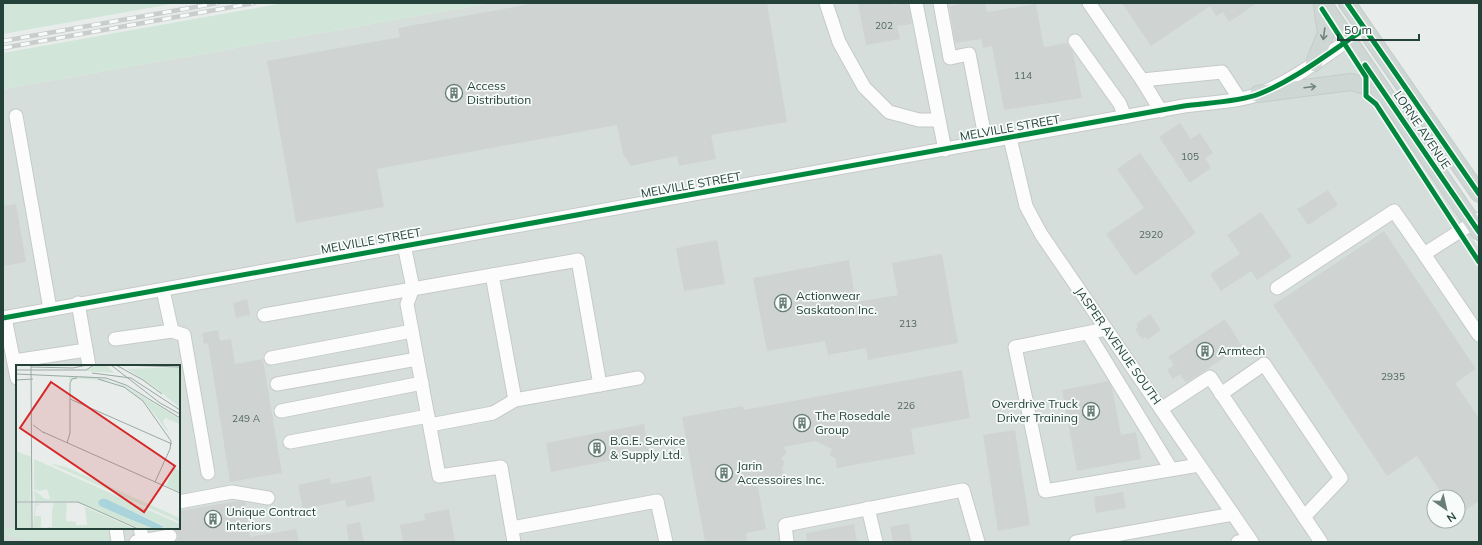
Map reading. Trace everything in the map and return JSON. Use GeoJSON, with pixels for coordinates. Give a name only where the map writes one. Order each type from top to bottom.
{"type":"FeatureCollection","features":[{"type":"Feature","properties":{"kind":"main road","name":"LORNE AVENUE"},"geometry":{"type":"LineString","coordinates":[[1322,3],[1477,224]]}},
{"type":"Feature","properties":{"kind":"main road"},"geometry":{"type":"LineString","coordinates":[[1314,63],[1326,33],[1322,3]]}},
{"type":"Feature","properties":{"kind":"main road","name":"LORNE AVENUE"},"geometry":{"type":"LineString","coordinates":[[1346,3],[1479,194]]}},
{"type":"Feature","properties":{"kind":"main road"},"geometry":{"type":"LineString","coordinates":[[1258,94],[1351,82],[1366,86],[1387,97]]}},
{"type":"Feature","properties":{"kind":"street"},"geometry":{"type":"LineString","coordinates":[[826,3],[839,42],[864,87],[889,112],[919,120],[938,120]]}},
{"type":"Feature","properties":{"kind":"street"},"geometry":{"type":"LineString","coordinates":[[916,3],[945,150]]}},
{"type":"Feature","properties":{"kind":"street"},"geometry":{"type":"LineString","coordinates":[[940,3],[950,58],[969,54],[986,142]]}},
{"type":"Feature","properties":{"kind":"street"},"geometry":{"type":"LineString","coordinates":[[1089,3],[1142,80],[1161,111]]}},
{"type":"Feature","properties":{"kind":"street","name":"MELVILLE STREET"},"geometry":{"type":"LineString","coordinates":[[4,318],[78,303],[163,290],[404,245],[1258,94],[1284,82],[1365,29]]}},
{"type":"Feature","properties":{"kind":"street"},"geometry":{"type":"LineString","coordinates":[[1075,41],[1120,104],[1125,117]]}},
{"type":"Feature","properties":{"kind":"street"},"geometry":{"type":"LineString","coordinates":[[1142,80],[1222,72],[1239,98]]}},
{"type":"Feature","properties":{"kind":"street"},"geometry":{"type":"LineString","coordinates":[[16,116],[50,309]]}},
{"type":"Feature","properties":{"kind":"street","name":"JASPER AVENUE SOUTH"},"geometry":{"type":"LineString","coordinates":[[1010,138],[1026,206],[1041,234],[1233,514],[1247,541]]}},
{"type":"Feature","properties":{"kind":"street"},"geometry":{"type":"LineString","coordinates":[[1277,288],[1394,211],[1479,335]]}},
{"type":"Feature","properties":{"kind":"street"},"geometry":{"type":"LineString","coordinates":[[1424,254],[1477,224]]}},
{"type":"Feature","properties":{"kind":"street"},"geometry":{"type":"LineString","coordinates":[[404,245],[413,288],[407,304],[439,476],[501,467],[514,542]]}},
{"type":"Feature","properties":{"kind":"street"},"geometry":{"type":"LineString","coordinates":[[264,315],[578,260],[600,385]]}},
{"type":"Feature","properties":{"kind":"street"},"geometry":{"type":"LineString","coordinates":[[492,275],[515,400]]}},
{"type":"Feature","properties":{"kind":"street"},"geometry":{"type":"LineString","coordinates":[[163,290],[172,331]]}},
{"type":"Feature","properties":{"kind":"street"},"geometry":{"type":"LineString","coordinates":[[78,303],[89,365]]}},
{"type":"Feature","properties":{"kind":"street"},"geometry":{"type":"LineString","coordinates":[[4,318],[16,372]]}},
{"type":"Feature","properties":{"kind":"street"},"geometry":{"type":"LineString","coordinates":[[1106,329],[1015,347],[1045,491],[1199,464]]}},
{"type":"Feature","properties":{"kind":"street"},"geometry":{"type":"LineString","coordinates":[[115,339],[172,331],[184,335],[208,473]]}},
{"type":"Feature","properties":{"kind":"street"},"geometry":{"type":"LineString","coordinates":[[271,358],[412,331]]}},
{"type":"Feature","properties":{"kind":"street"},"geometry":{"type":"LineString","coordinates":[[1088,333],[1171,470]]}},
{"type":"Feature","properties":{"kind":"street"},"geometry":{"type":"LineString","coordinates":[[14,361],[86,350]]}},
{"type":"Feature","properties":{"kind":"street"},"geometry":{"type":"LineString","coordinates":[[277,384],[417,359]]}},
{"type":"Feature","properties":{"kind":"street"},"geometry":{"type":"LineString","coordinates":[[1221,394],[1264,364],[1269,371],[1341,478],[1304,517]]}},
{"type":"Feature","properties":{"kind":"street"},"geometry":{"type":"LineString","coordinates":[[1161,409],[1210,377],[1321,542]]}},
{"type":"Feature","properties":{"kind":"street"},"geometry":{"type":"LineString","coordinates":[[290,442],[429,420],[493,413],[515,400],[638,378]]}},
{"type":"Feature","properties":{"kind":"street"},"geometry":{"type":"LineString","coordinates":[[281,412],[422,383]]}},
{"type":"Feature","properties":{"kind":"street"},"geometry":{"type":"LineString","coordinates":[[788,542],[785,525],[963,490],[978,542]]}},
{"type":"Feature","properties":{"kind":"street"},"geometry":{"type":"LineString","coordinates":[[180,502],[232,492],[268,498]]}},
{"type":"Feature","properties":{"kind":"street"},"geometry":{"type":"LineString","coordinates":[[512,528],[657,501],[666,542]]}},
{"type":"Feature","properties":{"kind":"street"},"geometry":{"type":"LineString","coordinates":[[868,508],[876,542]]}},
{"type":"Feature","properties":{"kind":"street"},"geometry":{"type":"LineString","coordinates":[[1076,542],[1138,536],[1233,514]]}},
{"type":"Feature","properties":{"kind":"street"},"geometry":{"type":"LineString","coordinates":[[116,529],[118,542]]}},
{"type":"Feature","properties":{"kind":"street"},"geometry":{"type":"LineString","coordinates":[[140,537],[170,536]]}},
{"type":"Feature","properties":{"kind":"shaded area"},"geometry":{"type":"Polygon","coordinates":[[[491,3],[1317,3],[1479,248],[1479,542],[3,542],[3,89],[491,3]]]}},
{"type":"Feature","properties":{"kind":"green space"},"geometry":{"type":"Polygon","coordinates":[[[3,3],[177,3],[3,34],[3,3]]]}},
{"type":"Feature","properties":{"kind":"green space"},"geometry":{"type":"Polygon","coordinates":[[[284,3],[491,3],[3,89],[3,53],[284,3]]]}},
{"type":"Feature","properties":{"kind":"green space"},"geometry":{"type":"Polygon","coordinates":[[[16,527],[16,529],[108,529],[110,542],[33,542],[3,535],[3,529],[16,527]]]}},
{"type":"Feature","properties":{"kind":"building","name":"Access Distribution"},"geometry":{"type":"Polygon","coordinates":[[[536,3],[767,3],[787,122],[711,135],[716,159],[679,166],[677,156],[631,166],[623,154],[617,125],[377,169],[384,207],[296,223],[267,61],[400,37],[398,28],[536,3]]]}},
{"type":"Feature","properties":{"kind":"building"},"geometry":{"type":"Polygon","coordinates":[[[858,3],[893,3],[894,5],[908,3],[912,24],[897,26],[900,39],[866,45],[858,3]]]}},
{"type":"Feature","properties":{"kind":"building"},"geometry":{"type":"Polygon","coordinates":[[[967,3],[985,3],[987,12],[1036,4],[1044,47],[1067,43],[1073,53],[1082,98],[1004,110],[992,46],[983,48],[981,39],[955,43],[949,6],[967,3]]]}},
{"type":"Feature","properties":{"kind":"building"},"geometry":{"type":"Polygon","coordinates":[[[1122,3],[1257,3],[1229,22],[1223,12],[1216,16],[1210,6],[1151,46],[1122,3]]]}},
{"type":"Feature","properties":{"kind":"building"},"geometry":{"type":"Polygon","coordinates":[[[1180,123],[1191,139],[1200,133],[1213,153],[1205,158],[1211,168],[1190,183],[1159,137],[1180,123]]]}},
{"type":"Feature","properties":{"kind":"building"},"geometry":{"type":"Polygon","coordinates":[[[1140,153],[1196,233],[1135,276],[1106,234],[1144,208],[1117,169],[1140,153]]]}},
{"type":"Feature","properties":{"kind":"building"},"geometry":{"type":"Polygon","coordinates":[[[1328,190],[1338,205],[1308,225],[1297,209],[1328,190]]]}},
{"type":"Feature","properties":{"kind":"building"},"geometry":{"type":"Polygon","coordinates":[[[16,204],[26,262],[3,266],[3,206],[16,204]]]}},
{"type":"Feature","properties":{"kind":"building"},"geometry":{"type":"Polygon","coordinates":[[[1261,212],[1292,257],[1257,280],[1251,271],[1221,291],[1210,274],[1240,254],[1227,235],[1261,212]]]}},
{"type":"Feature","properties":{"kind":"building"},"geometry":{"type":"Polygon","coordinates":[[[1384,231],[1476,369],[1455,383],[1479,418],[1479,501],[1466,510],[1466,489],[1439,489],[1417,456],[1387,476],[1273,305],[1384,231]]]}},
{"type":"Feature","properties":{"kind":"building"},"geometry":{"type":"Polygon","coordinates":[[[717,240],[725,284],[684,291],[676,248],[717,240]]]}},
{"type":"Feature","properties":{"kind":"building"},"geometry":{"type":"Polygon","coordinates":[[[942,254],[958,343],[868,360],[866,348],[828,355],[825,341],[767,351],[753,278],[849,260],[856,302],[898,295],[892,263],[942,254]]]}},
{"type":"Feature","properties":{"kind":"building"},"geometry":{"type":"Polygon","coordinates":[[[247,299],[250,315],[236,318],[233,303],[247,299]]]}},
{"type":"Feature","properties":{"kind":"building"},"geometry":{"type":"Polygon","coordinates":[[[1150,314],[1161,330],[1147,340],[1146,337],[1142,339],[1135,329],[1138,327],[1136,324],[1150,314]]]}},
{"type":"Feature","properties":{"kind":"building","name":"Armtech"},"geometry":{"type":"Polygon","coordinates":[[[1225,319],[1242,346],[1186,383],[1180,374],[1173,379],[1167,370],[1174,365],[1168,357],[1225,319]]]}},
{"type":"Feature","properties":{"kind":"building"},"geometry":{"type":"Polygon","coordinates":[[[218,330],[220,341],[231,339],[235,364],[263,359],[282,473],[230,482],[208,343],[204,344],[202,333],[218,330]]]}},
{"type":"Feature","properties":{"kind":"building"},"geometry":{"type":"Polygon","coordinates":[[[962,370],[970,418],[911,429],[915,454],[837,468],[835,458],[829,455],[832,449],[815,441],[783,447],[787,453],[781,458],[785,463],[782,467],[784,478],[757,483],[766,529],[746,533],[747,542],[705,542],[682,417],[743,406],[744,410],[962,370]]]}},
{"type":"Feature","properties":{"kind":"building","name":"Overdrive Truck Driver Training"},"geometry":{"type":"Polygon","coordinates":[[[1108,381],[1112,388],[1121,435],[1136,432],[1141,459],[1077,471],[1062,390],[1108,381]]]}},
{"type":"Feature","properties":{"kind":"building","name":"B.G.E. Service & Supply Ltd."},"geometry":{"type":"Polygon","coordinates":[[[644,424],[649,453],[551,472],[546,443],[644,424]]]}},
{"type":"Feature","properties":{"kind":"building"},"geometry":{"type":"Polygon","coordinates":[[[1015,430],[1030,525],[998,531],[983,435],[1015,430]]]}},
{"type":"Feature","properties":{"kind":"building"},"geometry":{"type":"Polygon","coordinates":[[[371,476],[375,501],[347,507],[345,500],[303,509],[298,485],[330,478],[331,484],[371,476]]]}},
{"type":"Feature","properties":{"kind":"building"},"geometry":{"type":"Polygon","coordinates":[[[1123,492],[1126,508],[1096,513],[1094,497],[1123,492]]]}},
{"type":"Feature","properties":{"kind":"building","name":"Unique Contract Interiors"},"geometry":{"type":"Polygon","coordinates":[[[238,501],[245,502],[250,537],[296,529],[299,542],[177,542],[178,535],[175,529],[180,529],[180,511],[238,501]]]}},
{"type":"Feature","properties":{"kind":"building"},"geometry":{"type":"Polygon","coordinates":[[[449,509],[455,542],[403,542],[400,525],[425,520],[424,514],[449,509]]]}},
{"type":"Feature","properties":{"kind":"building"},"geometry":{"type":"Polygon","coordinates":[[[360,522],[364,542],[349,542],[346,525],[360,522]]]}},
{"type":"Feature","properties":{"kind":"building"},"geometry":{"type":"Polygon","coordinates":[[[909,523],[912,542],[893,542],[890,527],[909,523]]]}},
{"type":"Feature","properties":{"kind":"building"},"geometry":{"type":"Polygon","coordinates":[[[854,524],[857,542],[807,542],[806,533],[854,524]]]}},
{"type":"Feature","properties":{"kind":"railway"},"geometry":{"type":"LineString","coordinates":[[3,41],[218,3]]}},
{"type":"Feature","properties":{"kind":"railway"},"geometry":{"type":"LineString","coordinates":[[3,48],[254,3]]}},
{"type":"Feature","properties":{"kind":"cycle path"},"geometry":{"type":"LineString","coordinates":[[1347,3],[1479,194]]}},
{"type":"Feature","properties":{"kind":"cycle path"},"geometry":{"type":"LineString","coordinates":[[1322,9],[1366,77],[1366,96],[1376,104],[1479,262]]}},
{"type":"Feature","properties":{"kind":"cycle path"},"geometry":{"type":"LineString","coordinates":[[3,318],[1184,106],[1242,99],[1259,94],[1287,81],[1365,29]]}},
{"type":"Feature","properties":{"kind":"cycle path"},"geometry":{"type":"LineString","coordinates":[[1365,65],[1479,232]]}},
{"type":"Feature","properties":{"kind":"place","name":"Access Distribution"},"geometry":{"type":"Point","coordinates":[454,93]}},
{"type":"Feature","properties":{"kind":"place","name":"Actionwear Saskatoon Inc."},"geometry":{"type":"Point","coordinates":[783,303]}},
{"type":"Feature","properties":{"kind":"place","name":"Armtech"},"geometry":{"type":"Point","coordinates":[1205,351]}},
{"type":"Feature","properties":{"kind":"place","name":"Overdrive Truck Driver Training"},"geometry":{"type":"Point","coordinates":[1091,411]}},
{"type":"Feature","properties":{"kind":"place","name":"The Rosedale Group"},"geometry":{"type":"Point","coordinates":[802,423]}},
{"type":"Feature","properties":{"kind":"place","name":"B.G.E. Service & Supply Ltd."},"geometry":{"type":"Point","coordinates":[597,448]}},
{"type":"Feature","properties":{"kind":"place","name":"Jarin Accessoires Inc."},"geometry":{"type":"Point","coordinates":[724,473]}},
{"type":"Feature","properties":{"kind":"place","name":"Unique Contract Interiors"},"geometry":{"type":"Point","coordinates":[213,519]}}]}
